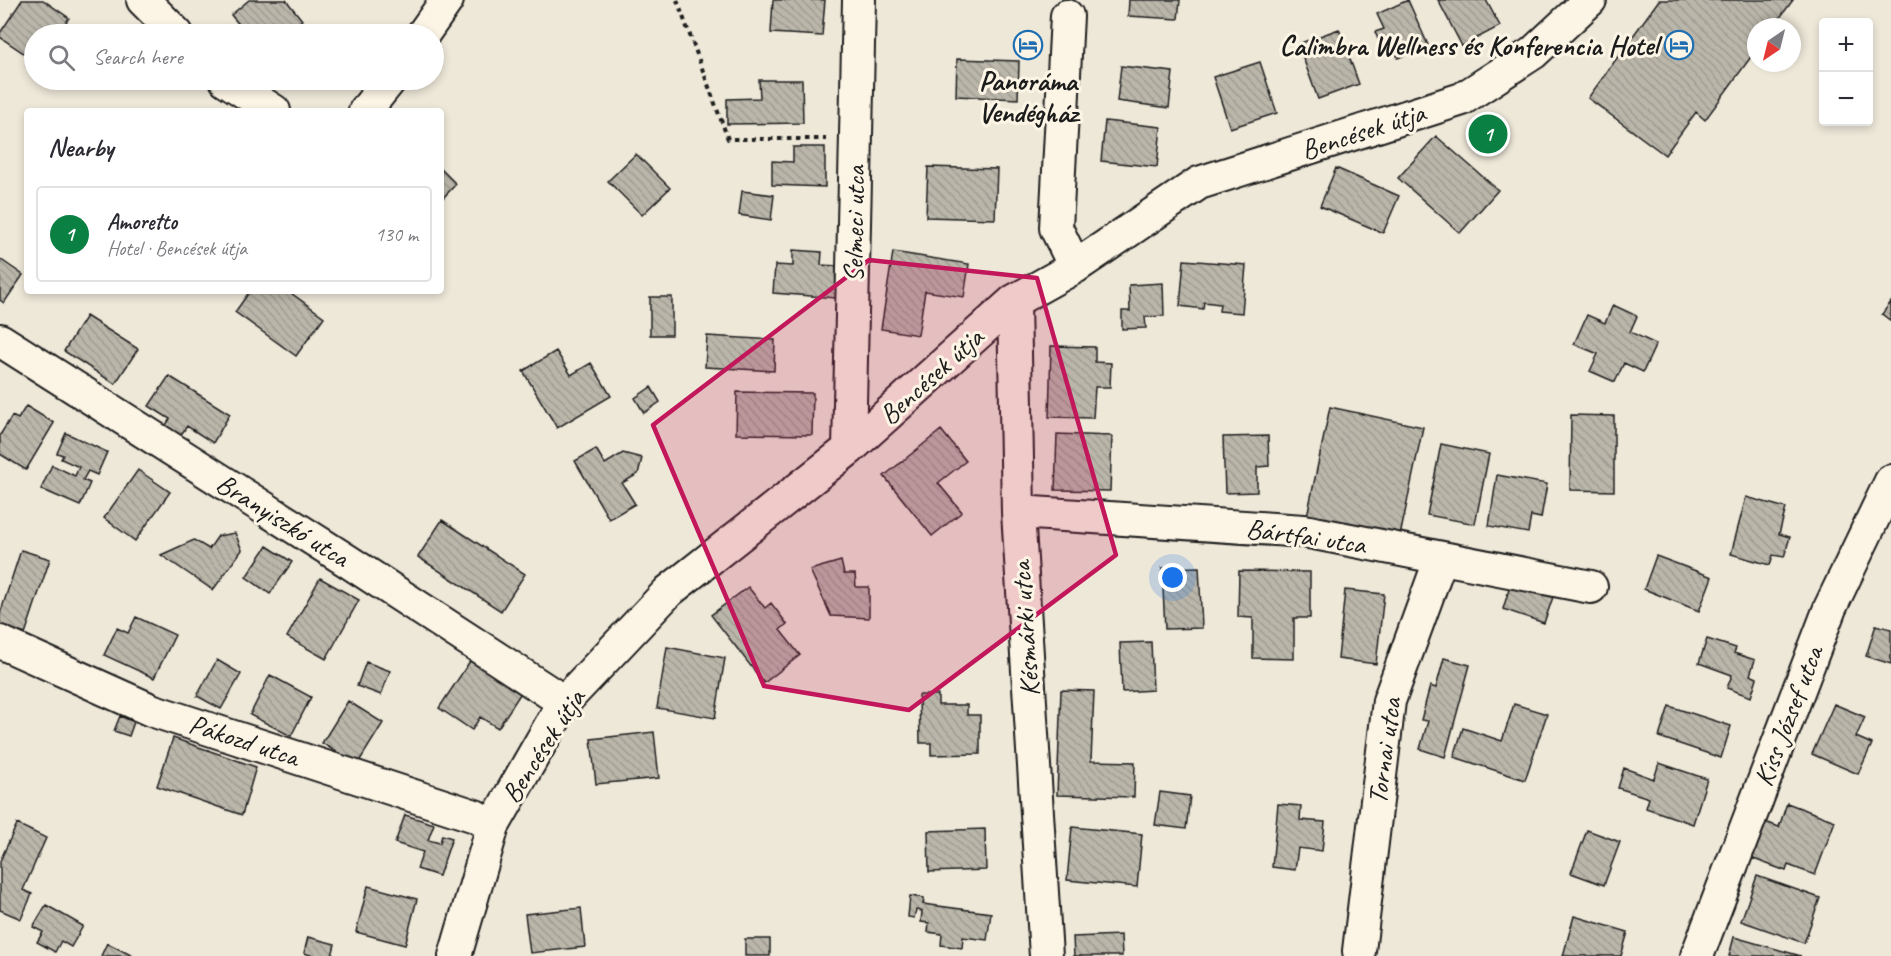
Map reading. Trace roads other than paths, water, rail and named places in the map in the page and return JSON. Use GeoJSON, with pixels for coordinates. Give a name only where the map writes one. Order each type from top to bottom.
{"type":"FeatureCollection","features":[{"type":"Feature","properties":{"kind":"street"},"geometry":{"type":"LineString","coordinates":[[143,0],[167,24]]}},
{"type":"Feature","properties":{"kind":"street"},"geometry":{"type":"LineString","coordinates":[[430,24],[447,0]]}},
{"type":"Feature","properties":{"kind":"street","name":"Selmeci utca"},"geometry":{"type":"LineString","coordinates":[[849,449],[859,0]]}},
{"type":"Feature","properties":{"kind":"street","name":"Bencések útja"},"geometry":{"type":"LineString","coordinates":[[455,956],[493,825],[564,702],[669,591],[849,449],[1014,301],[1075,267],[1198,183],[1462,99],[1533,53],[1590,0]]}},
{"type":"Feature","properties":{"kind":"street"},"geometry":{"type":"LineString","coordinates":[[1067,16],[1056,228],[1075,267]]}},
{"type":"Feature","properties":{"kind":"street"},"geometry":{"type":"LineString","coordinates":[[241,90],[269,108]]}},
{"type":"Feature","properties":{"kind":"street"},"geometry":{"type":"LineString","coordinates":[[367,108],[382,90]]}},
{"type":"Feature","properties":{"kind":"street","name":"Késmárki utca"},"geometry":{"type":"LineString","coordinates":[[1014,301],[1018,512],[1046,956]]}},
{"type":"Feature","properties":{"kind":"street","name":"Branyiszkó utca"},"geometry":{"type":"LineString","coordinates":[[0,340],[564,702]]}},
{"type":"Feature","properties":{"kind":"street","name":"Kiss József utca"},"geometry":{"type":"LineString","coordinates":[[1697,956],[1830,608],[1891,481]]}},
{"type":"Feature","properties":{"kind":"street","name":"Bártfai utca"},"geometry":{"type":"LineString","coordinates":[[1018,512],[1304,531],[1591,587]]}},
{"type":"Feature","properties":{"kind":"street","name":"Tornai utca"},"geometry":{"type":"LineString","coordinates":[[1359,951],[1389,701],[1441,558]]}},
{"type":"Feature","properties":{"kind":"street","name":"Pákozd utca"},"geometry":{"type":"LineString","coordinates":[[0,642],[151,710],[475,816],[493,825]]}},
{"type":"Feature","properties":{"kind":"place","name":"Panoráma Vendégház"},"geometry":{"type":"Point","coordinates":[1028,45]}},
{"type":"Feature","properties":{"kind":"place","name":"Calimbra Wellness és Konferencia Hotel"},"geometry":{"type":"Point","coordinates":[1679,45]}},
{"type":"Feature","properties":{"kind":"place","name":"Amoretto"},"geometry":{"type":"Point","coordinates":[1488,134]}}]}
